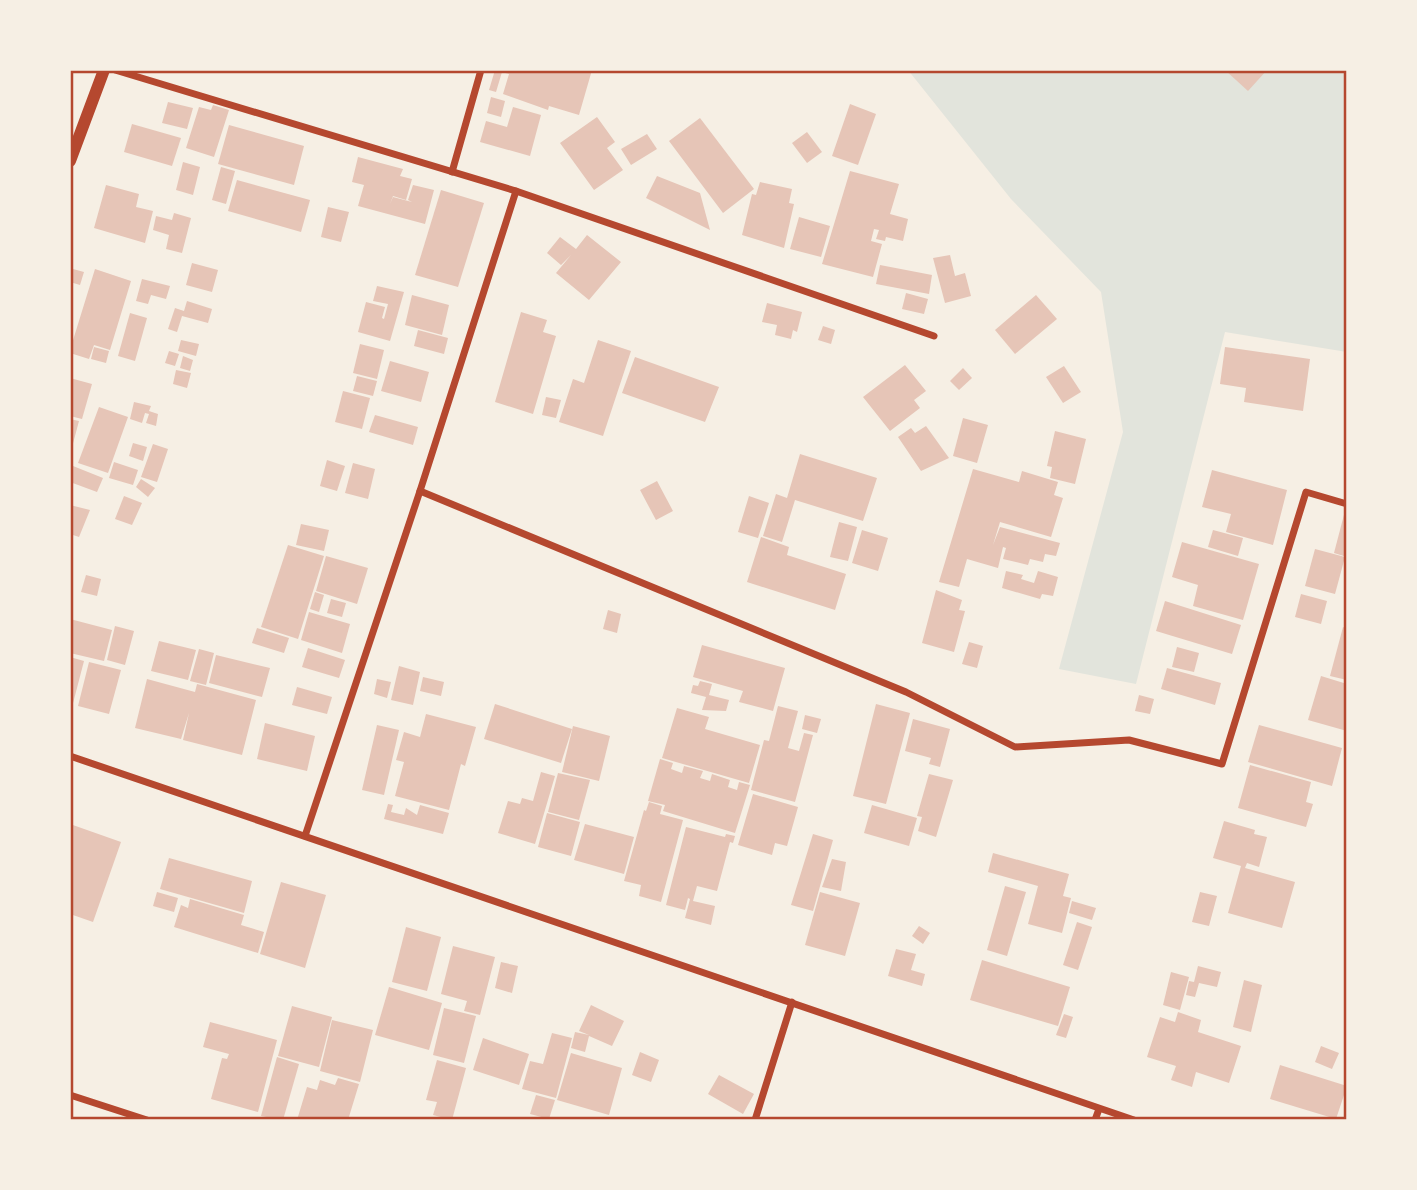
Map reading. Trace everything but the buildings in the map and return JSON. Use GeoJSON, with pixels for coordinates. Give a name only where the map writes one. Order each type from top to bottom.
{"type":"FeatureCollection","features":[{"type":"Feature","properties":{"kind":"street"},"geometry":{"type":"LineString","coordinates":[[70,161],[104,70]]}},
{"type":"Feature","properties":{"kind":"street"},"geometry":{"type":"LineString","coordinates":[[115,70],[516,191],[934,336]]}},
{"type":"Feature","properties":{"kind":"street"},"geometry":{"type":"LineString","coordinates":[[452,172],[481,70]]}},
{"type":"Feature","properties":{"kind":"street"},"geometry":{"type":"LineString","coordinates":[[305,836],[421,491],[516,191]]}},
{"type":"Feature","properties":{"kind":"street"},"geometry":{"type":"LineString","coordinates":[[421,491],[906,692],[1015,747],[1129,740],[1222,764],[1306,492],[1347,504]]}},
{"type":"Feature","properties":{"kind":"street"},"geometry":{"type":"LineString","coordinates":[[70,756],[1134,1120]]}},
{"type":"Feature","properties":{"kind":"street"},"geometry":{"type":"LineString","coordinates":[[755,1120],[792,1002]]}},
{"type":"Feature","properties":{"kind":"street"},"geometry":{"type":"LineString","coordinates":[[70,1095],[147,1120]]}},
{"type":"Feature","properties":{"kind":"street"},"geometry":{"type":"LineString","coordinates":[[1094,1120],[1100,1108]]}},
{"type":"Feature","properties":{"kind":"shaded area"},"geometry":{"type":"Polygon","coordinates":[[[908,70],[1347,70],[1347,352],[1225,332],[1136,684],[1059,669],[1123,432],[1101,292],[1011,199],[908,70]]]}}]}
